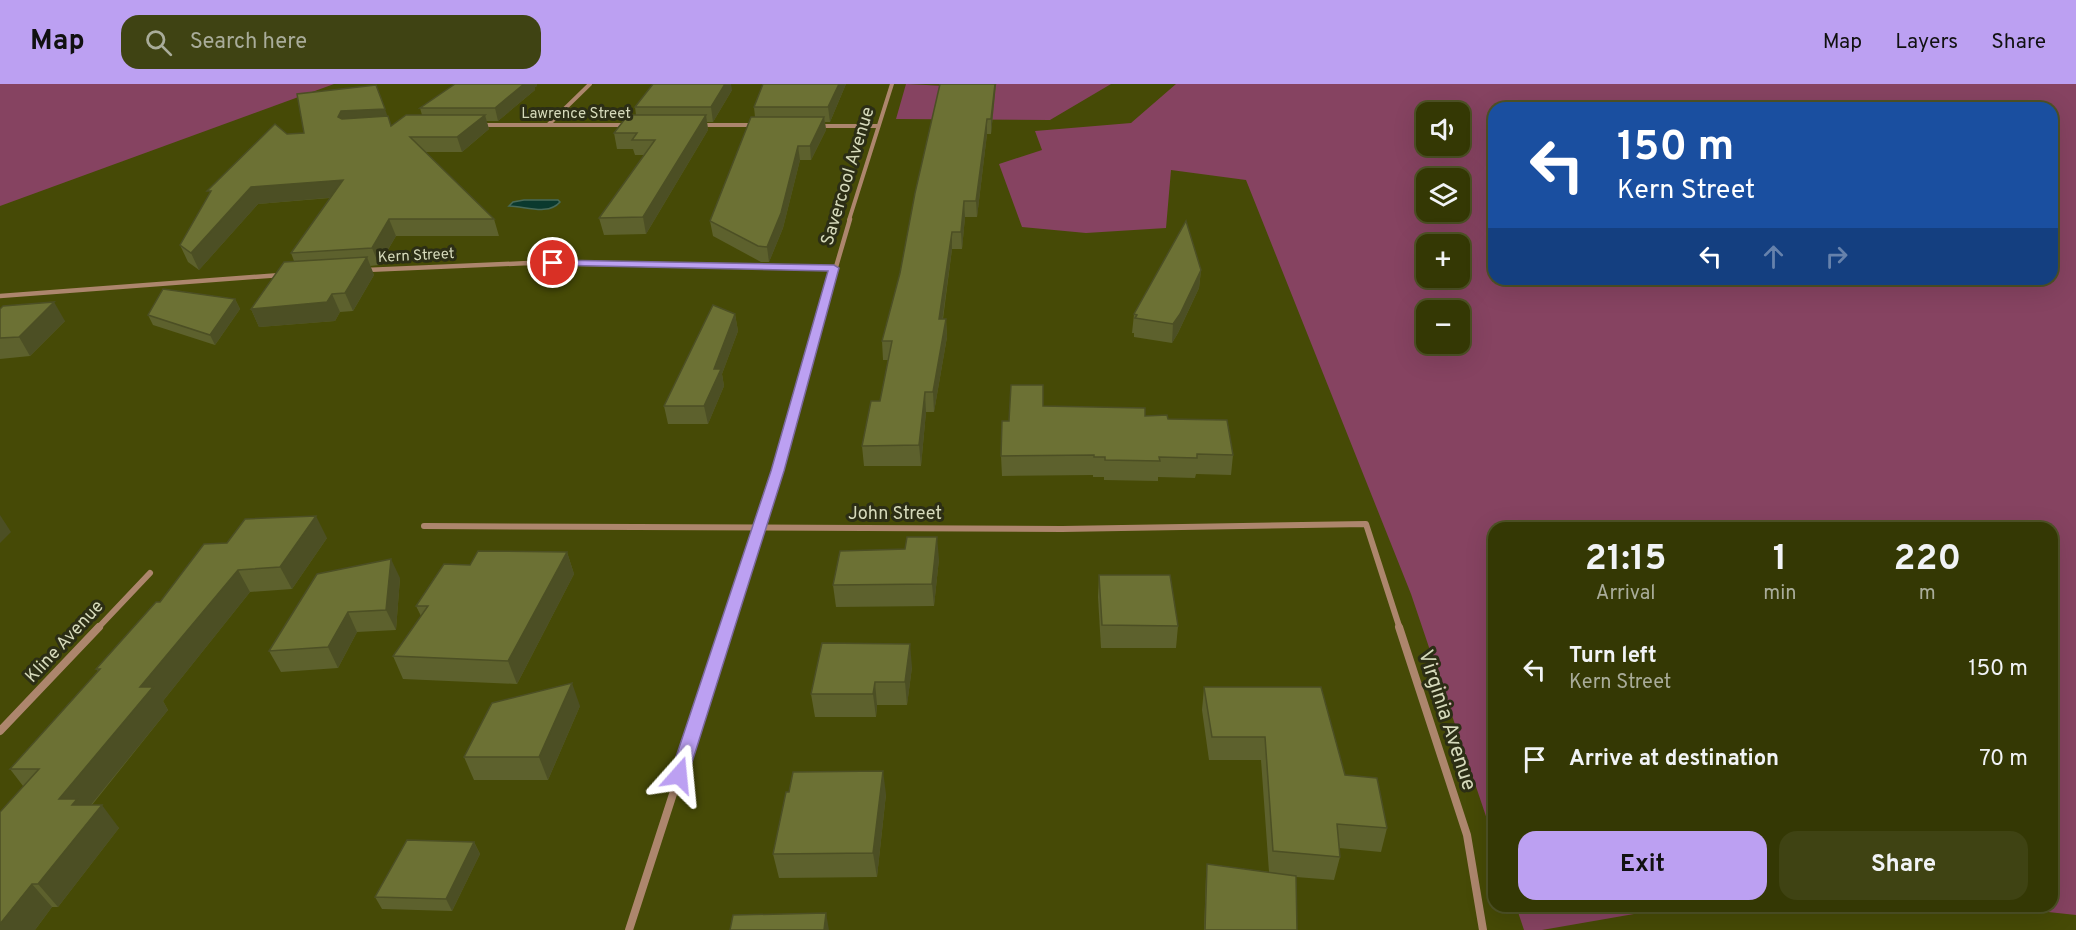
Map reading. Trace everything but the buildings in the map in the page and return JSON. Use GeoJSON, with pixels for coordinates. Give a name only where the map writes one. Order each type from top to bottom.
{"type":"FeatureCollection","features":[{"type":"Feature","properties":{"kind":"street"},"geometry":{"type":"LineString","coordinates":[[548,125],[590,84]]}},
{"type":"Feature","properties":{"kind":"street","name":"Savercool Avenue"},"geometry":{"type":"LineString","coordinates":[[629,930],[777,471],[834,268],[892,84]]}},
{"type":"Feature","properties":{"kind":"street","name":"Lawrence Street"},"geometry":{"type":"LineString","coordinates":[[480,125],[630,125]]}},
{"type":"Feature","properties":{"kind":"street"},"geometry":{"type":"LineString","coordinates":[[688,125],[759,125]]}},
{"type":"Feature","properties":{"kind":"street"},"geometry":{"type":"LineString","coordinates":[[806,126],[877,126]]}},
{"type":"Feature","properties":{"kind":"street","name":"Kern Street"},"geometry":{"type":"LineString","coordinates":[[364,270],[529,262],[834,268]]}},
{"type":"Feature","properties":{"kind":"street"},"geometry":{"type":"LineString","coordinates":[[0,296],[285,275]]}},
{"type":"Feature","properties":{"kind":"street","name":"John Street"},"geometry":{"type":"LineString","coordinates":[[424,526],[1062,529],[1365,524]]}},
{"type":"Feature","properties":{"kind":"street","name":"Virginia Avenue"},"geometry":{"type":"LineString","coordinates":[[1365,524],[1467,835],[1482,930]]}},
{"type":"Feature","properties":{"kind":"street","name":"Kline Avenue"},"geometry":{"type":"LineString","coordinates":[[0,731],[150,573]]}},
{"type":"Feature","properties":{"kind":"shaded area"},"geometry":{"type":"Polygon","coordinates":[[[0,84],[334,84],[0,206],[0,84]]]}},
{"type":"Feature","properties":{"kind":"shaded area"},"geometry":{"type":"Polygon","coordinates":[[[906,84],[987,88],[997,84],[1111,84],[1050,120],[896,119],[906,84]]]}},
{"type":"Feature","properties":{"kind":"shaded area"},"geometry":{"type":"Polygon","coordinates":[[[1176,84],[2076,84],[2076,915],[2048,912],[2058,912],[2058,522],[1488,522],[1488,822],[1411,594],[1246,180],[1171,170],[1166,228],[1086,233],[1022,227],[999,164],[1042,150],[1035,131],[1131,123],[1176,84]]]}},
{"type":"Feature","properties":{"kind":"shaded area"},"geometry":{"type":"Polygon","coordinates":[[[1518,912],[1646,912],[1542,930],[1524,930],[1518,912]]]}},
{"type":"Feature","properties":{"kind":"water"},"geometry":{"type":"Polygon","coordinates":[[[558,200],[560,202],[549,209],[509,206],[513,202],[558,200]]]}},
{"type":"Feature","properties":{"kind":"route"},"geometry":{"type":"LineString","coordinates":[[553,263],[834,268],[777,471],[679,775]]}}]}
